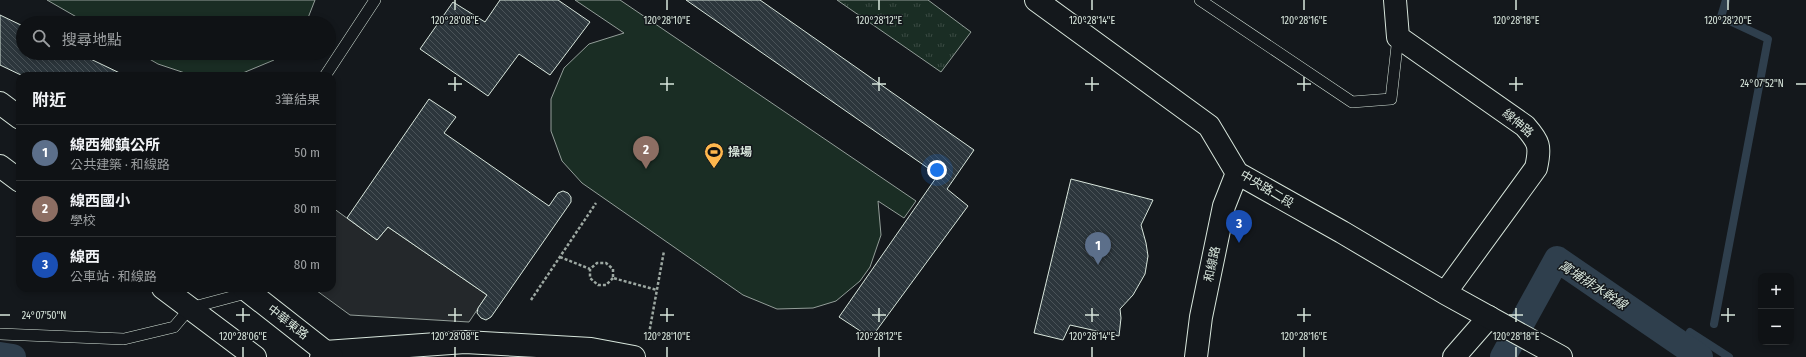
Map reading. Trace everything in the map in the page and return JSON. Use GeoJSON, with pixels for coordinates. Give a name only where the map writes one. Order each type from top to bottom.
{"type":"FeatureCollection","features":[{"type":"Feature","properties":{"kind":"street","name":"中央路二段"},"geometry":{"type":"LineString","coordinates":[[1036,0],[1210,126],[1237,174],[1342,232],[1489,318],[1561,357]]}},
{"type":"Feature","properties":{"kind":"street"},"geometry":{"type":"LineString","coordinates":[[1395,0],[1398,37]]}},
{"type":"Feature","properties":{"kind":"street","name":"線伸路"},"geometry":{"type":"LineString","coordinates":[[1398,37],[1525,126],[1537,139],[1539,155],[1536,168],[1445,293]]}},
{"type":"Feature","properties":{"kind":"street"},"geometry":{"type":"LineString","coordinates":[[0,103],[16,115]]}},
{"type":"Feature","properties":{"kind":"street"},"geometry":{"type":"LineString","coordinates":[[0,166],[16,178]]}},
{"type":"Feature","properties":{"kind":"street","name":"和線路"},"geometry":{"type":"LineString","coordinates":[[1196,357],[1201,318],[1224,206],[1237,174]]}},
{"type":"Feature","properties":{"kind":"street"},"geometry":{"type":"LineString","coordinates":[[168,292],[254,357]]}},
{"type":"Feature","properties":{"kind":"street","name":"中華東路"},"geometry":{"type":"LineString","coordinates":[[250,292],[326,355]]}},
{"type":"Feature","properties":{"kind":"street"},"geometry":{"type":"LineString","coordinates":[[1454,357],[1489,318]]}},
{"type":"Feature","properties":{"kind":"street"},"geometry":{"type":"LineString","coordinates":[[326,355],[465,342],[591,349],[634,357]]}},
{"type":"Feature","properties":{"kind":"lane"},"geometry":{"type":"LineString","coordinates":[[336,59],[375,0]]}},
{"type":"Feature","properties":{"kind":"lane"},"geometry":{"type":"LineString","coordinates":[[1200,0],[1352,102],[1391,99],[1398,37]]}},
{"type":"Feature","properties":{"kind":"lane"},"geometry":{"type":"LineString","coordinates":[[328,72],[336,60]]}},
{"type":"Feature","properties":{"kind":"lane"},"geometry":{"type":"LineString","coordinates":[[0,334],[124,339],[174,327],[190,308],[242,292]]}},
{"type":"Feature","properties":{"kind":"path"},"geometry":{"type":"LineString","coordinates":[[531,300],[596,203]]}},
{"type":"Feature","properties":{"kind":"path"},"geometry":{"type":"LineString","coordinates":[[648,340],[664,251]]}},
{"type":"Feature","properties":{"kind":"path"},"geometry":{"type":"LineString","coordinates":[[560,257],[590,269]]}},
{"type":"Feature","properties":{"kind":"path"},"geometry":{"type":"LineString","coordinates":[[606,262],[613,269],[613,278],[606,285],[598,285],[590,278],[590,269],[596,263],[606,262]]}},
{"type":"Feature","properties":{"kind":"path"},"geometry":{"type":"LineString","coordinates":[[613,278],[657,290]]}},
{"type":"Feature","properties":{"kind":"green space"},"geometry":{"type":"Polygon","coordinates":[[[47,0],[315,0],[309,16],[75,16],[47,0]]]}},
{"type":"Feature","properties":{"kind":"green space"},"geometry":{"type":"Polygon","coordinates":[[[575,0],[620,0],[916,201],[904,218],[878,201],[881,235],[870,267],[860,281],[836,301],[813,308],[777,309],[743,295],[582,183],[562,161],[551,131],[551,99],[564,68],[589,44],[624,33],[575,0]]]}},
{"type":"Feature","properties":{"kind":"green space"},"geometry":{"type":"Polygon","coordinates":[[[837,0],[928,0],[971,32],[941,72],[837,0]]]}},
{"type":"Feature","properties":{"kind":"green space"},"geometry":{"type":"Polygon","coordinates":[[[151,60],[274,60],[245,72],[182,72],[158,64],[151,60]]]}},
{"type":"Feature","properties":{"kind":"shaded area"},"geometry":{"type":"Polygon","coordinates":[[[336,210],[377,240],[388,227],[487,295],[469,322],[350,315],[318,292],[336,292],[336,210]]]}},
{"type":"Feature","properties":{"kind":"building"},"geometry":{"type":"Polygon","coordinates":[[[500,0],[558,0],[590,22],[550,75],[519,54],[488,96],[420,49],[453,2],[485,22],[500,0]]]}},
{"type":"Feature","properties":{"kind":"building"},"geometry":{"type":"Polygon","coordinates":[[[686,0],[760,0],[974,150],[947,189],[968,206],[871,338],[839,317],[938,175],[686,0]]]}},
{"type":"Feature","properties":{"kind":"building"},"geometry":{"type":"Polygon","coordinates":[[[0,15],[16,23],[16,60],[93,60],[118,72],[16,73],[0,65],[0,15]]]}},
{"type":"Feature","properties":{"kind":"building"},"geometry":{"type":"Polygon","coordinates":[[[429,99],[456,117],[444,133],[549,206],[558,193],[563,191],[568,193],[571,197],[571,202],[491,317],[486,320],[481,318],[477,313],[478,308],[487,295],[388,227],[377,240],[347,218],[429,99]]]}},
{"type":"Feature","properties":{"kind":"building"},"geometry":{"type":"Polygon","coordinates":[[[1071,179],[1153,200],[1141,225],[1148,256],[1145,274],[1133,295],[1120,309],[1121,318],[1119,336],[1070,325],[1063,340],[1034,333],[1071,179]]]}},
{"type":"Feature","properties":{"kind":"waterway"},"geometry":{"type":"LineString","coordinates":[[1714,324],[1768,39],[1721,17],[1726,0]]}},
{"type":"Feature","properties":{"kind":"waterway","name":"寓埔排水幹線"},"geometry":{"type":"LineString","coordinates":[[1503,357],[1557,259],[1700,357]]}},
{"type":"Feature","properties":{"kind":"waterway"},"geometry":{"type":"LineString","coordinates":[[1690,332],[1729,357]]}},
{"type":"Feature","properties":{"kind":"waterway","name":"寓埔排水幹線"},"geometry":{"type":"LineString","coordinates":[[0,355],[13,357]]}},
{"type":"Feature","properties":{"kind":"place","name":"線西國小"},"geometry":{"type":"Point","coordinates":[646,169]}},
{"type":"Feature","properties":{"kind":"place","name":"操場"},"geometry":{"type":"Point","coordinates":[714,169]}},
{"type":"Feature","properties":{"kind":"place","name":"線西"},"geometry":{"type":"Point","coordinates":[1239,243]}},
{"type":"Feature","properties":{"kind":"place","name":"線西鄉鎮公所"},"geometry":{"type":"Point","coordinates":[1098,265]}}]}
